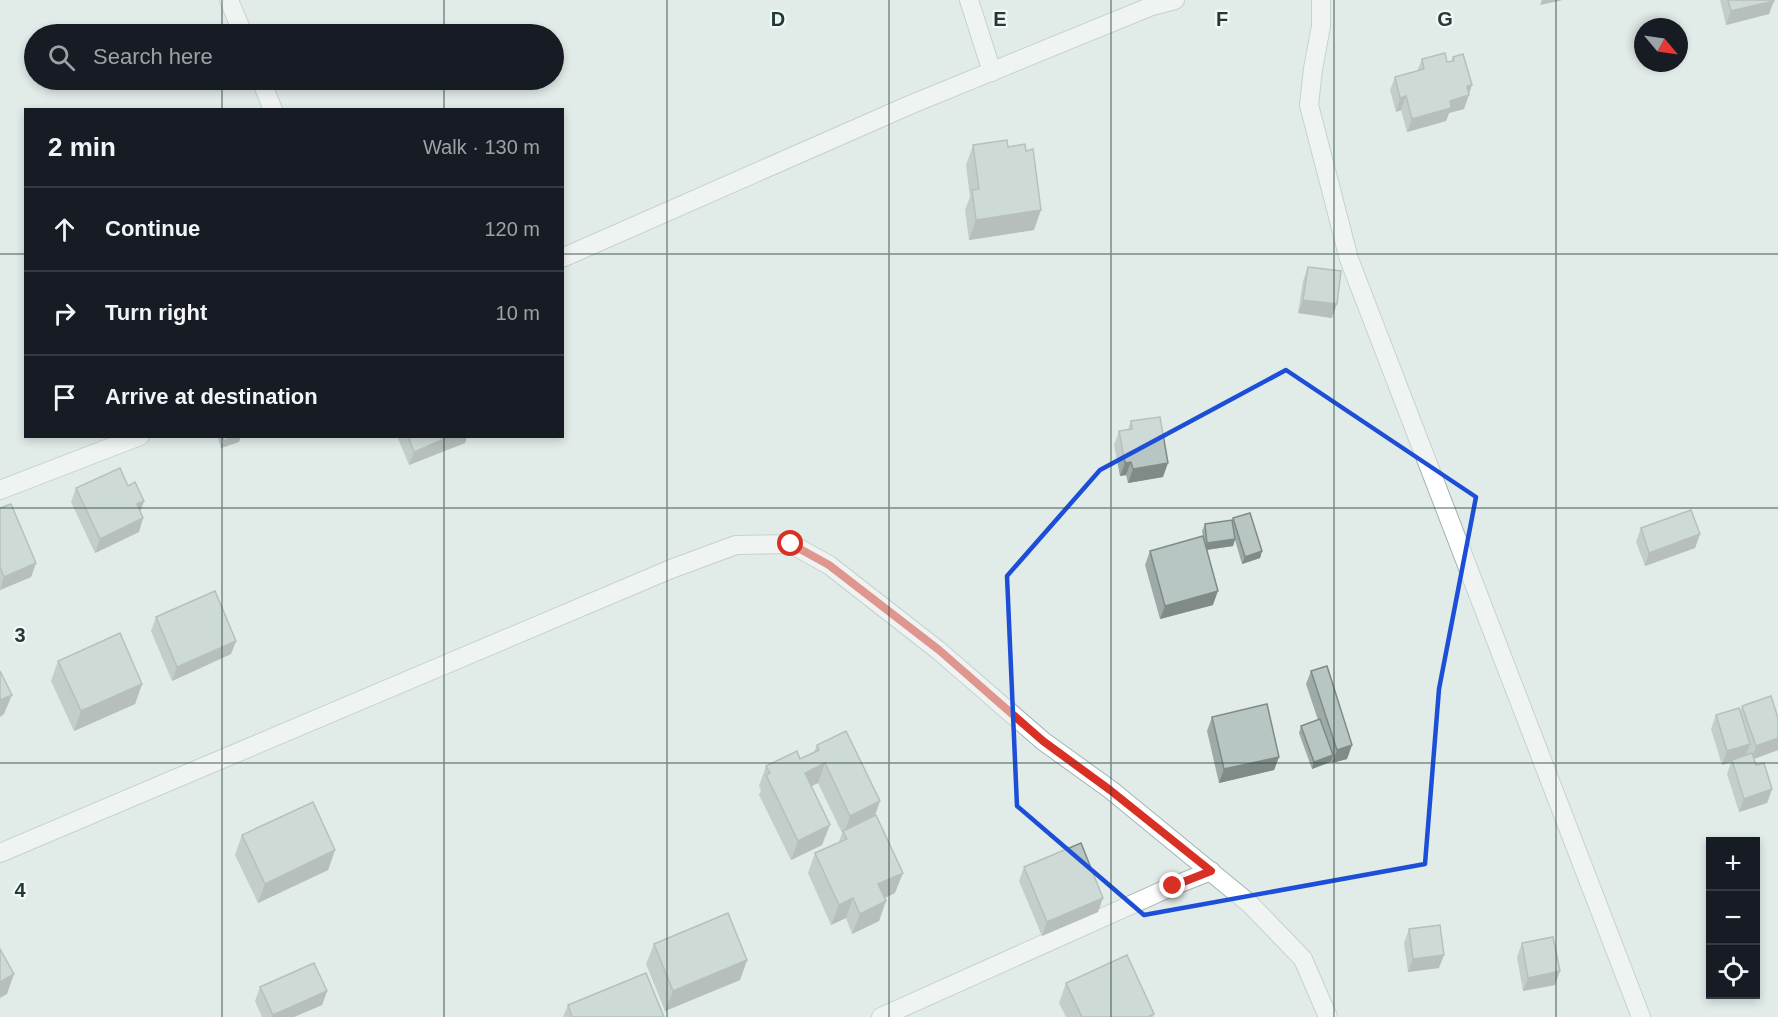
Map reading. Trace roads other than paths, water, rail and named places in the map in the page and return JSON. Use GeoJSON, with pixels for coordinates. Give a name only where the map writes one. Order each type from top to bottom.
{"type":"FeatureCollection","features":[{"type":"Feature","properties":{"kind":"street"},"geometry":{"type":"LineString","coordinates":[[230,0],[239,24]]}},
{"type":"Feature","properties":{"kind":"street"},"geometry":{"type":"LineString","coordinates":[[969,0],[992,72]]}},
{"type":"Feature","properties":{"kind":"street"},"geometry":{"type":"LineString","coordinates":[[564,257],[912,104],[1152,6],[1175,0]]}},
{"type":"Feature","properties":{"kind":"street"},"geometry":{"type":"LineString","coordinates":[[1321,0],[1321,26],[1309,105],[1349,259],[1641,1017]]}},
{"type":"Feature","properties":{"kind":"street"},"geometry":{"type":"LineString","coordinates":[[265,90],[272,108]]}},
{"type":"Feature","properties":{"kind":"street"},"geometry":{"type":"LineString","coordinates":[[0,490],[136,438]]}},
{"type":"Feature","properties":{"kind":"street"},"geometry":{"type":"LineString","coordinates":[[0,853],[671,568],[736,545],[791,544],[829,565],[939,650],[1043,741],[1110,790],[1250,904],[1303,959],[1328,1017]]}},
{"type":"Feature","properties":{"kind":"street"},"geometry":{"type":"LineString","coordinates":[[881,1017],[1211,871]]}}]}
